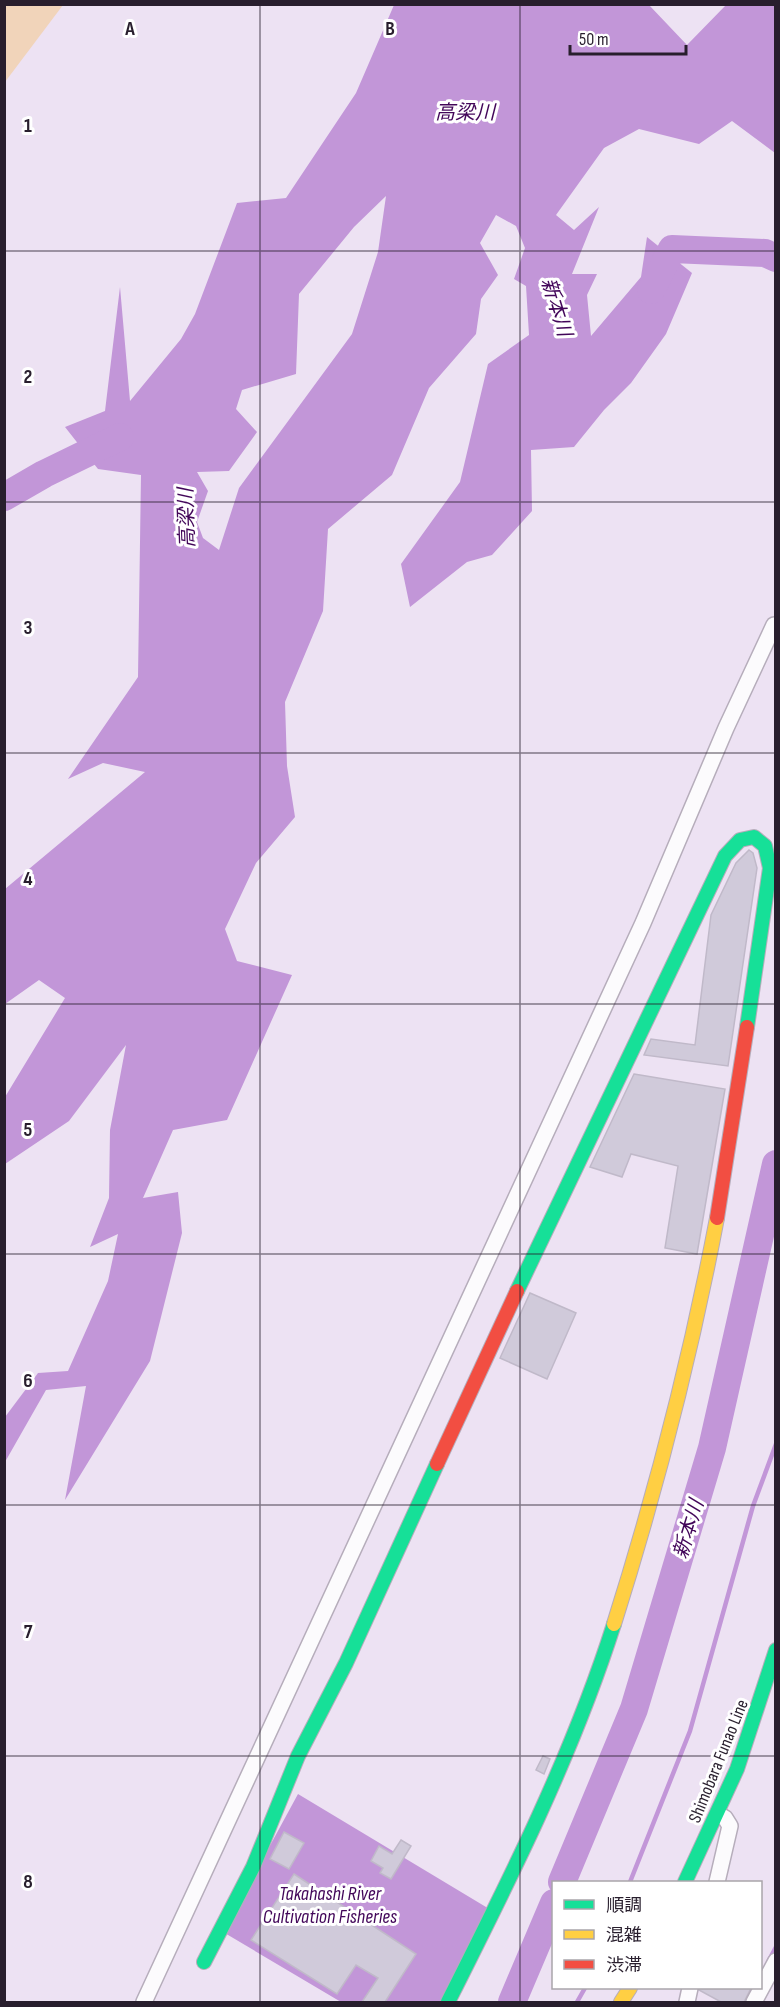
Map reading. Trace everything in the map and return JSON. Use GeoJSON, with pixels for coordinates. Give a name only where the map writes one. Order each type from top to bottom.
{"type":"FeatureCollection","features":[{"type":"Feature","properties":{"kind":"street"},"geometry":{"type":"LineString","coordinates":[[144,2002],[306,1646],[634,945],[726,728],[774,625]]}},
{"type":"Feature","properties":{"kind":"street"},"geometry":{"type":"LineString","coordinates":[[204,1962],[253,1867],[297,1756],[346,1663],[529,1264],[667,973],[725,856],[734,842],[742,836],[753,837],[762,843],[769,853],[770,868],[725,1176],[698,1317],[635,1557],[595,1684],[512,1875],[448,2002]]}},
{"type":"Feature","properties":{"kind":"street","name":"Shimobara Funao Line"},"geometry":{"type":"LineString","coordinates":[[685,1881],[718,1814],[761,1705],[776,1650]]}},
{"type":"Feature","properties":{"kind":"street"},"geometry":{"type":"LineString","coordinates":[[761,1705],[776,1695]]}},
{"type":"Feature","properties":{"kind":"street"},"geometry":{"type":"LineString","coordinates":[[717,1881],[730,1826],[725,1818],[718,1814]]}},
{"type":"Feature","properties":{"kind":"street"},"geometry":{"type":"LineString","coordinates":[[762,1987],[776,1961]]}},
{"type":"Feature","properties":{"kind":"street"},"geometry":{"type":"LineString","coordinates":[[621,2002],[629,1989]]}},
{"type":"Feature","properties":{"kind":"shaded area"},"geometry":{"type":"Polygon","coordinates":[[[4,5],[63,5],[5,82],[4,5]]]}},
{"type":"Feature","properties":{"kind":"water","name":"高梁川"},"geometry":{"type":"Polygon","coordinates":[[[394,5],[649,5],[687,45],[726,5],[775,5],[775,153],[732,121],[699,144],[639,129],[604,148],[556,215],[574,230],[599,207],[572,274],[597,274],[587,295],[591,336],[641,277],[647,237],[692,273],[666,334],[631,383],[604,410],[574,447],[531,450],[532,511],[492,555],[467,562],[410,607],[401,564],[460,482],[488,364],[529,335],[526,286],[514,279],[525,248],[516,226],[496,215],[480,243],[498,275],[481,299],[476,334],[429,388],[392,475],[328,529],[323,611],[285,702],[287,766],[295,817],[256,863],[225,929],[237,961],[292,975],[227,1120],[173,1130],[143,1198],[178,1192],[182,1233],[150,1361],[65,1500],[86,1386],[46,1390],[5,1462],[5,1417],[38,1373],[68,1371],[108,1281],[118,1234],[90,1247],[109,1198],[110,1130],[126,1045],[69,1121],[5,1164],[5,1097],[65,998],[39,980],[5,1004],[5,889],[145,772],[103,763],[68,779],[138,677],[141,475],[98,469],[65,427],[105,411],[120,287],[130,401],[181,339],[195,314],[237,203],[286,198],[356,93],[394,5]],[[386,196],[354,227],[299,294],[296,374],[242,390],[236,409],[257,432],[229,471],[197,472],[208,491],[197,522],[203,538],[219,550],[239,488],[352,334],[378,252],[386,196]]]}},
{"type":"Feature","properties":{"kind":"water","name":"Takahashi River Cultivation Fisheries"},"geometry":{"type":"Polygon","coordinates":[[[298,1794],[491,1910],[440,2002],[341,2002],[223,1932],[298,1794]]]}},
{"type":"Feature","properties":{"kind":"building"},"geometry":{"type":"Polygon","coordinates":[[[749,850],[753,853],[757,868],[728,1066],[644,1055],[651,1039],[695,1045],[711,915],[736,863],[749,850]]]}},
{"type":"Feature","properties":{"kind":"building"},"geometry":{"type":"Polygon","coordinates":[[[634,1074],[725,1089],[697,1254],[665,1248],[678,1166],[631,1154],[622,1177],[590,1167],[634,1074]]]}},
{"type":"Feature","properties":{"kind":"building"},"geometry":{"type":"Polygon","coordinates":[[[530,1293],[576,1313],[547,1379],[500,1358],[530,1293]]]}},
{"type":"Feature","properties":{"kind":"building"},"geometry":{"type":"Polygon","coordinates":[[[543,1756],[550,1759],[544,1774],[536,1770],[543,1756]]]}},
{"type":"Feature","properties":{"kind":"building"},"geometry":{"type":"Polygon","coordinates":[[[284,1832],[304,1843],[289,1869],[270,1859],[284,1832]]]}},
{"type":"Feature","properties":{"kind":"building"},"geometry":{"type":"Polygon","coordinates":[[[401,1840],[411,1846],[391,1879],[380,1873],[383,1868],[371,1861],[379,1846],[392,1854],[401,1840]]]}},
{"type":"Feature","properties":{"kind":"building"},"geometry":{"type":"Polygon","coordinates":[[[294,1874],[416,1954],[385,2002],[362,2002],[378,1978],[356,1965],[337,1994],[251,1940],[294,1874]]]}},
{"type":"Feature","properties":{"kind":"building"},"geometry":{"type":"Polygon","coordinates":[[[750,1989],[744,2002],[721,2002],[699,1990],[750,1989]]]}},
{"type":"Feature","properties":{"kind":"waterway","name":"新本川"},"geometry":{"type":"LineString","coordinates":[[651,290],[672,249],[765,253],[776,258]]}},
{"type":"Feature","properties":{"kind":"waterway"},"geometry":{"type":"LineString","coordinates":[[4,497],[44,474],[120,437]]}},
{"type":"Feature","properties":{"kind":"waterway","name":"新本川"},"geometry":{"type":"LineString","coordinates":[[562,1881],[634,1709],[712,1448],[776,1164]]}},
{"type":"Feature","properties":{"kind":"waterway"},"geometry":{"type":"LineString","coordinates":[[630,1881],[690,1731],[753,1506],[776,1444]]}},
{"type":"Feature","properties":{"kind":"waterway","name":"新本川"},"geometry":{"type":"LineString","coordinates":[[512,2002],[552,1908]]}},
{"type":"Feature","properties":{"kind":"waterway"},"geometry":{"type":"LineString","coordinates":[[769,1960],[776,1947]]}},
{"type":"Feature","properties":{"kind":"waterway"},"geometry":{"type":"LineString","coordinates":[[577,2002],[584,1989]]}},
{"type":"Feature","properties":{"kind":"traffic: fast"},"geometry":{"type":"LineString","coordinates":[[517,1291],[725,856],[740,840],[754,837],[765,846],[770,868],[747,1027]]}},
{"type":"Feature","properties":{"kind":"traffic: fast"},"geometry":{"type":"LineString","coordinates":[[204,1962],[253,1867],[298,1756],[346,1663],[437,1464]]}},
{"type":"Feature","properties":{"kind":"traffic: fast"},"geometry":{"type":"LineString","coordinates":[[448,2002],[539,1816],[579,1721],[614,1624]]}},
{"type":"Feature","properties":{"kind":"traffic: fast"},"geometry":{"type":"LineString","coordinates":[[685,1881],[737,1769],[776,1650]]}},
{"type":"Feature","properties":{"kind":"traffic: slow"},"geometry":{"type":"LineString","coordinates":[[614,1624],[672,1422],[717,1218]]}},
{"type":"Feature","properties":{"kind":"traffic: slow"},"geometry":{"type":"LineString","coordinates":[[621,2002],[629,1989]]}},
{"type":"Feature","properties":{"kind":"traffic: jam"},"geometry":{"type":"LineString","coordinates":[[717,1218],[747,1027]]}},
{"type":"Feature","properties":{"kind":"traffic: jam"},"geometry":{"type":"LineString","coordinates":[[437,1464],[517,1291]]}}]}
